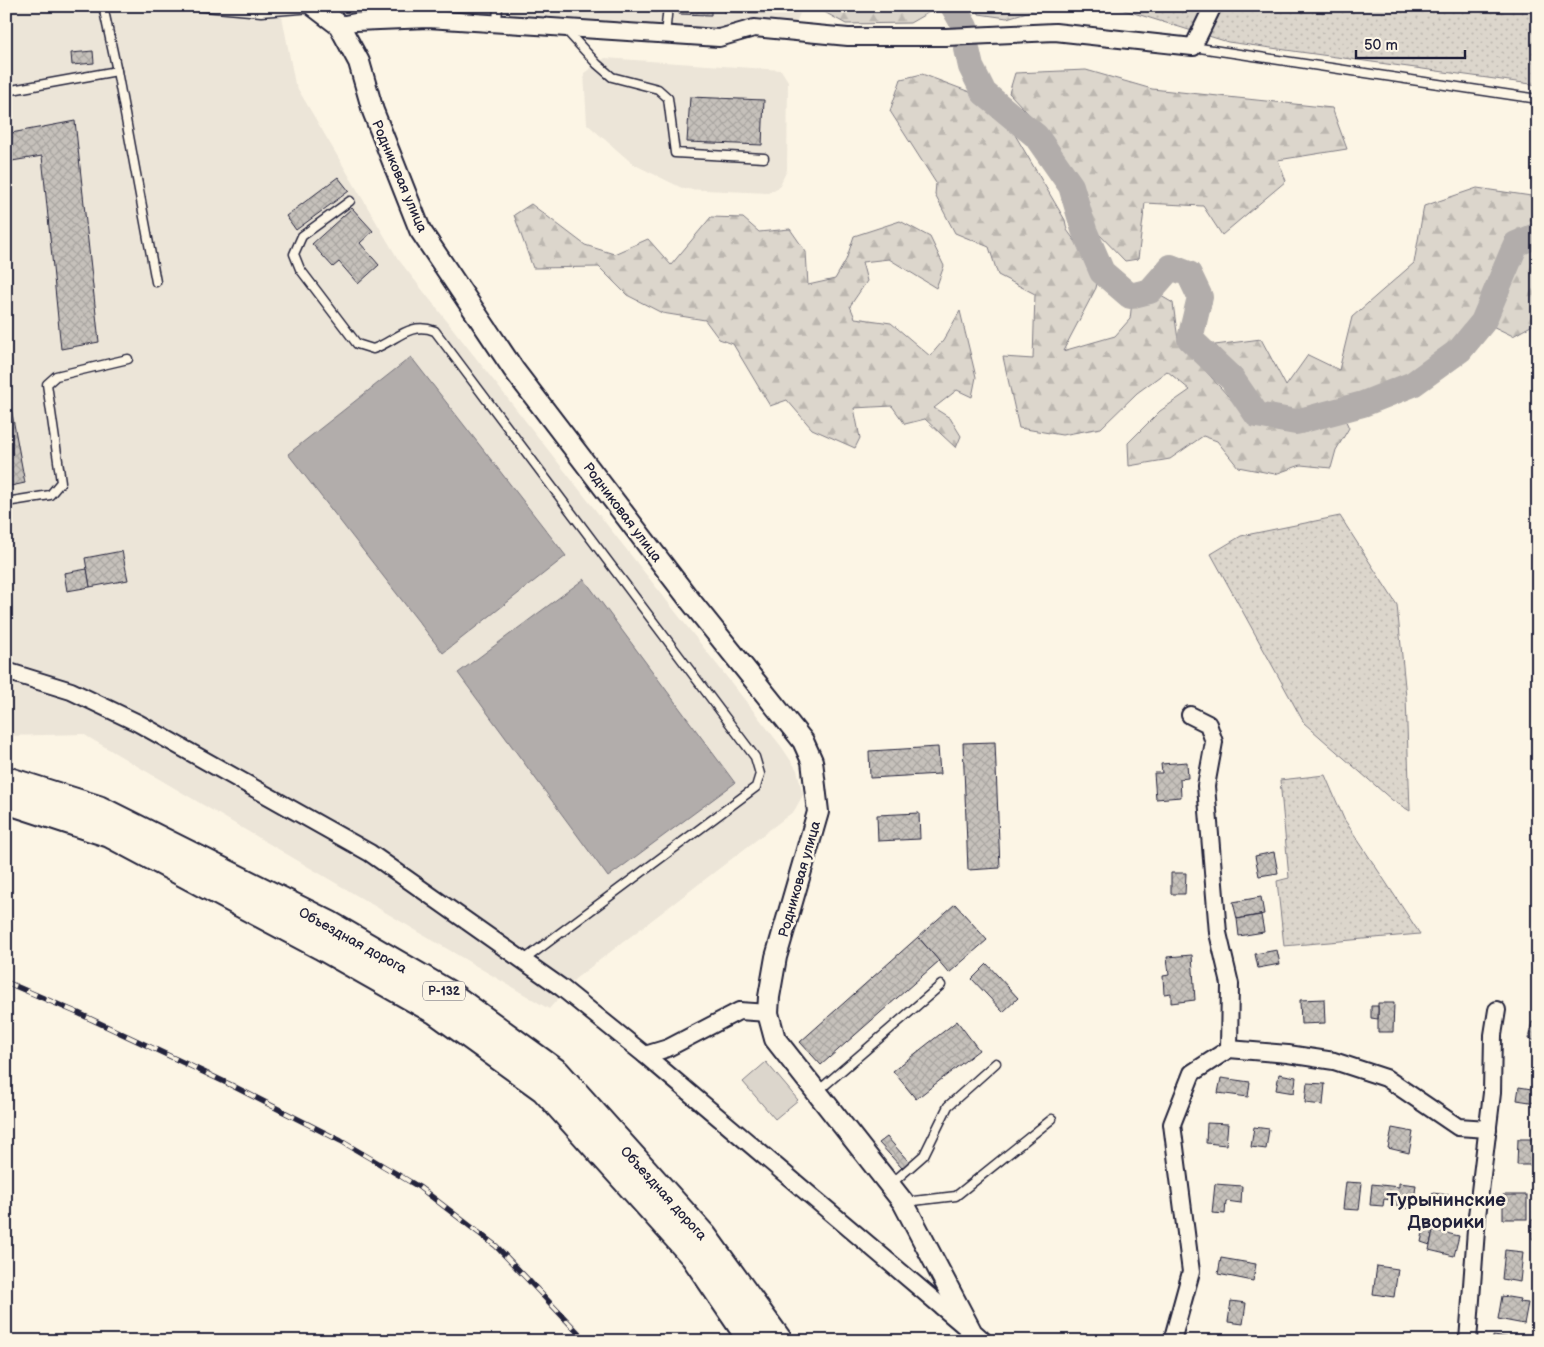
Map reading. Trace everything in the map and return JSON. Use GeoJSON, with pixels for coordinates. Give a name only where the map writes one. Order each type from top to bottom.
{"type":"FeatureCollection","features":[{"type":"Feature","properties":{"kind":"highway","name":"Объездная дорога"},"geometry":{"type":"LineString","coordinates":[[6,780],[98,809],[330,925],[447,993],[557,1074],[704,1237],[779,1341]]}},
{"type":"Feature","properties":{"kind":"highway","name":"Объездная дорога"},"geometry":{"type":"LineString","coordinates":[[6,800],[110,834],[322,946],[436,1011],[544,1089],[694,1256],[752,1341]]}},
{"type":"Feature","properties":{"kind":"street"},"geometry":{"type":"LineString","coordinates":[[339,26],[402,13],[428,19],[719,38],[754,28],[858,37],[946,37],[1055,32],[1193,47],[1213,6]]}},
{"type":"Feature","properties":{"kind":"street","name":"Родниковая улица"},"geometry":{"type":"LineString","coordinates":[[314,7],[339,26],[359,62],[373,111],[420,230],[514,370],[689,598],[803,741],[812,761],[818,812],[776,957],[768,1013],[775,1039],[817,1092]]}},
{"type":"Feature","properties":{"kind":"street"},"geometry":{"type":"LineString","coordinates":[[6,671],[71,691],[138,724],[370,853],[524,960],[645,1055],[976,1337]]}},
{"type":"Feature","properties":{"kind":"street"},"geometry":{"type":"LineString","coordinates":[[1190,715],[1208,724],[1214,742],[1206,786],[1218,933],[1230,984],[1229,1049]]}},
{"type":"Feature","properties":{"kind":"street"},"geometry":{"type":"LineString","coordinates":[[1468,1341],[1477,1216],[1488,1129],[1497,1010]]}},
{"type":"Feature","properties":{"kind":"street"},"geometry":{"type":"LineString","coordinates":[[645,1055],[668,1048],[739,1011],[768,1013]]}},
{"type":"Feature","properties":{"kind":"street"},"geometry":{"type":"LineString","coordinates":[[1172,1341],[1191,1272],[1172,1124],[1192,1073],[1229,1049],[1288,1054],[1334,1061],[1386,1078],[1458,1127],[1488,1129]]}},
{"type":"Feature","properties":{"kind":"street"},"geometry":{"type":"LineString","coordinates":[[817,1092],[903,1202],[976,1337]]}},
{"type":"Feature","properties":{"kind":"lane"},"geometry":{"type":"LineString","coordinates":[[103,6],[156,282]]}},
{"type":"Feature","properties":{"kind":"lane"},"geometry":{"type":"LineString","coordinates":[[193,6],[261,12],[314,7]]}},
{"type":"Feature","properties":{"kind":"lane"},"geometry":{"type":"LineString","coordinates":[[498,6],[498,24]]}},
{"type":"Feature","properties":{"kind":"lane"},"geometry":{"type":"LineString","coordinates":[[665,35],[668,6]]}},
{"type":"Feature","properties":{"kind":"lane"},"geometry":{"type":"LineString","coordinates":[[565,28],[597,64],[612,77],[658,89],[668,98],[676,153],[764,158]]}},
{"type":"Feature","properties":{"kind":"lane"},"geometry":{"type":"LineString","coordinates":[[1193,47],[1538,99]]}},
{"type":"Feature","properties":{"kind":"lane"},"geometry":{"type":"LineString","coordinates":[[6,92],[117,71]]}},
{"type":"Feature","properties":{"kind":"lane"},"geometry":{"type":"LineString","coordinates":[[350,201],[302,236],[294,254],[300,269],[358,344],[373,349],[412,328],[427,328],[435,331],[755,757],[760,774],[756,787],[524,960]]}},
{"type":"Feature","properties":{"kind":"lane"},"geometry":{"type":"LineString","coordinates":[[6,502],[50,495],[62,482],[47,384],[56,376],[128,359]]}},
{"type":"Feature","properties":{"kind":"lane"},"geometry":{"type":"LineString","coordinates":[[817,1092],[940,985]]}},
{"type":"Feature","properties":{"kind":"lane"},"geometry":{"type":"LineString","coordinates":[[890,1185],[924,1155],[948,1106],[996,1063]]}},
{"type":"Feature","properties":{"kind":"lane"},"geometry":{"type":"LineString","coordinates":[[903,1202],[956,1196],[1052,1120]]}},
{"type":"Feature","properties":{"kind":"shaded area"},"geometry":{"type":"Polygon","coordinates":[[[6,6],[280,6],[295,84],[398,259],[781,746],[797,770],[803,795],[794,811],[575,979],[549,1009],[83,734],[6,736],[6,6]]]}},
{"type":"Feature","properties":{"kind":"shaded area"},"geometry":{"type":"Polygon","coordinates":[[[369,6],[801,6],[802,8],[794,28],[765,33],[379,11],[369,6]]]}},
{"type":"Feature","properties":{"kind":"shaded area"},"geometry":{"type":"Polygon","coordinates":[[[605,58],[781,70],[788,81],[787,170],[779,187],[768,193],[684,189],[633,164],[587,124],[584,73],[605,58]]]}},
{"type":"Feature","properties":{"kind":"shaded area"},"geometry":{"type":"Polygon","coordinates":[[[411,357],[566,556],[443,653],[288,454],[411,357]]]}},
{"type":"Feature","properties":{"kind":"shaded area"},"geometry":{"type":"Polygon","coordinates":[[[584,579],[735,783],[608,877],[458,673],[584,579]]]}},
{"type":"Feature","properties":{"kind":"green space"},"geometry":{"type":"Polygon","coordinates":[[[820,6],[938,7],[910,23],[846,24],[819,9],[820,6]]]}},
{"type":"Feature","properties":{"kind":"green space"},"geometry":{"type":"Polygon","coordinates":[[[978,6],[1047,6],[1007,18],[979,14],[978,6]]]}},
{"type":"Feature","properties":{"kind":"green space"},"geometry":{"type":"Polygon","coordinates":[[[1111,6],[1538,6],[1538,85],[1228,42],[1111,6]]]}},
{"type":"Feature","properties":{"kind":"green space"},"geometry":{"type":"Polygon","coordinates":[[[1086,70],[1152,89],[1332,108],[1347,149],[1278,160],[1286,181],[1222,235],[1203,206],[1145,203],[1138,259],[1125,261],[1094,229],[1085,198],[1055,142],[1009,93],[1015,73],[1086,70]]]}},
{"type":"Feature","properties":{"kind":"green space"},"geometry":{"type":"Polygon","coordinates":[[[922,74],[983,97],[1011,128],[1065,220],[1067,230],[1099,274],[1096,288],[1063,351],[1115,336],[1130,319],[1133,293],[1149,289],[1173,303],[1178,340],[1245,415],[1306,432],[1345,419],[1349,428],[1336,450],[1331,468],[1301,465],[1275,474],[1238,467],[1217,441],[1203,436],[1170,459],[1129,466],[1128,443],[1160,411],[1190,390],[1167,371],[1137,393],[1101,428],[1062,435],[1019,428],[1003,357],[1033,359],[1035,294],[998,275],[989,247],[955,233],[935,195],[936,183],[890,111],[901,79],[922,74]]]}},
{"type":"Feature","properties":{"kind":"green space"},"geometry":{"type":"Polygon","coordinates":[[[1477,188],[1538,197],[1538,228],[1511,237],[1464,353],[1412,377],[1304,414],[1260,409],[1243,379],[1215,345],[1261,339],[1286,386],[1308,355],[1339,370],[1352,317],[1414,263],[1424,206],[1477,188]]]}},
{"type":"Feature","properties":{"kind":"green space"},"geometry":{"type":"Polygon","coordinates":[[[531,204],[585,245],[614,254],[648,239],[671,265],[711,217],[743,218],[759,232],[790,229],[806,252],[808,285],[835,279],[846,260],[854,236],[900,221],[930,237],[944,266],[936,288],[889,259],[862,262],[867,281],[850,306],[855,318],[891,323],[930,356],[943,341],[960,311],[976,377],[972,397],[957,390],[934,408],[950,418],[961,436],[956,448],[925,419],[905,424],[892,406],[854,408],[860,438],[855,448],[812,429],[787,400],[770,406],[733,344],[719,339],[705,320],[662,313],[627,295],[599,267],[533,268],[514,215],[531,204]]]}},
{"type":"Feature","properties":{"kind":"green space"},"geometry":{"type":"Polygon","coordinates":[[[1538,239],[1538,322],[1513,336],[1486,323],[1518,256],[1538,239]]]}},
{"type":"Feature","properties":{"kind":"green space"},"geometry":{"type":"Polygon","coordinates":[[[1340,516],[1397,605],[1406,697],[1410,811],[1392,800],[1304,723],[1211,554],[1241,536],[1340,516]]]}},
{"type":"Feature","properties":{"kind":"green space"},"geometry":{"type":"Polygon","coordinates":[[[1325,775],[1344,819],[1420,934],[1284,946],[1277,881],[1289,878],[1280,780],[1325,775]]]}},
{"type":"Feature","properties":{"kind":"green space"},"geometry":{"type":"Polygon","coordinates":[[[766,1062],[798,1100],[775,1119],[743,1082],[766,1062]]]}},
{"type":"Feature","properties":{"kind":"building"},"geometry":{"type":"Polygon","coordinates":[[[573,6],[658,6],[657,12],[573,6]]]}},
{"type":"Feature","properties":{"kind":"building"},"geometry":{"type":"Polygon","coordinates":[[[679,6],[711,6],[711,15],[679,14],[679,6]]]}},
{"type":"Feature","properties":{"kind":"building"},"geometry":{"type":"Polygon","coordinates":[[[725,6],[773,6],[773,13],[724,12],[725,6]]]}},
{"type":"Feature","properties":{"kind":"building"},"geometry":{"type":"Polygon","coordinates":[[[93,51],[94,63],[72,65],[71,53],[93,51]]]}},
{"type":"Feature","properties":{"kind":"building"},"geometry":{"type":"Polygon","coordinates":[[[690,97],[764,100],[762,145],[687,142],[690,97]]]}},
{"type":"Feature","properties":{"kind":"building"},"geometry":{"type":"Polygon","coordinates":[[[75,121],[99,342],[61,349],[42,156],[6,162],[6,134],[75,121]]]}},
{"type":"Feature","properties":{"kind":"building"},"geometry":{"type":"Polygon","coordinates":[[[338,177],[349,191],[296,230],[286,216],[338,177]]]}},
{"type":"Feature","properties":{"kind":"building"},"geometry":{"type":"Polygon","coordinates":[[[352,208],[373,231],[360,243],[379,265],[358,284],[339,262],[333,267],[312,244],[352,208]]]}},
{"type":"Feature","properties":{"kind":"building"},"geometry":{"type":"Polygon","coordinates":[[[6,381],[25,483],[6,487],[6,381]]]}},
{"type":"Feature","properties":{"kind":"building"},"geometry":{"type":"Polygon","coordinates":[[[122,551],[128,580],[90,587],[85,558],[122,551]]]}},
{"type":"Feature","properties":{"kind":"building"},"geometry":{"type":"Polygon","coordinates":[[[87,569],[90,587],[67,591],[64,573],[87,569]]]}},
{"type":"Feature","properties":{"kind":"building"},"geometry":{"type":"Polygon","coordinates":[[[995,742],[1000,868],[968,870],[963,743],[995,742]]]}},
{"type":"Feature","properties":{"kind":"building"},"geometry":{"type":"Polygon","coordinates":[[[938,747],[940,774],[870,778],[869,751],[938,747]]]}},
{"type":"Feature","properties":{"kind":"building"},"geometry":{"type":"Polygon","coordinates":[[[1187,762],[1188,778],[1180,779],[1181,797],[1156,799],[1154,773],[1162,773],[1161,764],[1187,762]]]}},
{"type":"Feature","properties":{"kind":"building"},"geometry":{"type":"Polygon","coordinates":[[[919,813],[920,839],[878,841],[877,815],[919,813]]]}},
{"type":"Feature","properties":{"kind":"building"},"geometry":{"type":"Polygon","coordinates":[[[1274,852],[1278,873],[1259,876],[1255,856],[1274,852]]]}},
{"type":"Feature","properties":{"kind":"building"},"geometry":{"type":"Polygon","coordinates":[[[1171,873],[1186,873],[1185,894],[1171,894],[1171,873]]]}},
{"type":"Feature","properties":{"kind":"building"},"geometry":{"type":"Polygon","coordinates":[[[1261,897],[1264,914],[1237,919],[1233,902],[1261,897]]]}},
{"type":"Feature","properties":{"kind":"building"},"geometry":{"type":"Polygon","coordinates":[[[955,904],[987,940],[949,973],[918,937],[955,904]]]}},
{"type":"Feature","properties":{"kind":"building"},"geometry":{"type":"Polygon","coordinates":[[[1261,915],[1264,932],[1239,936],[1237,919],[1261,915]]]}},
{"type":"Feature","properties":{"kind":"building"},"geometry":{"type":"Polygon","coordinates":[[[918,937],[939,961],[821,1065],[800,1042],[918,937]]]}},
{"type":"Feature","properties":{"kind":"building"},"geometry":{"type":"Polygon","coordinates":[[[1277,950],[1280,964],[1258,968],[1255,954],[1277,950]]]}},
{"type":"Feature","properties":{"kind":"building"},"geometry":{"type":"Polygon","coordinates":[[[1192,955],[1195,1000],[1171,1003],[1171,993],[1164,994],[1163,976],[1169,975],[1167,957],[1192,955]]]}},
{"type":"Feature","properties":{"kind":"building"},"geometry":{"type":"Polygon","coordinates":[[[987,964],[1018,998],[1003,1012],[972,979],[987,964]]]}},
{"type":"Feature","properties":{"kind":"building"},"geometry":{"type":"Polygon","coordinates":[[[1324,999],[1325,1023],[1301,1024],[1300,1000],[1324,999]]]}},
{"type":"Feature","properties":{"kind":"building"},"geometry":{"type":"Polygon","coordinates":[[[1378,1003],[1394,1003],[1393,1032],[1378,1032],[1378,1003]]]}},
{"type":"Feature","properties":{"kind":"building"},"geometry":{"type":"Polygon","coordinates":[[[1371,1006],[1378,1006],[1378,1019],[1371,1018],[1371,1006]]]}},
{"type":"Feature","properties":{"kind":"building"},"geometry":{"type":"Polygon","coordinates":[[[957,1021],[979,1050],[916,1099],[893,1071],[957,1021]]]}},
{"type":"Feature","properties":{"kind":"building"},"geometry":{"type":"Polygon","coordinates":[[[1532,1022],[1538,1023],[1538,1041],[1528,1039],[1532,1022]]]}},
{"type":"Feature","properties":{"kind":"building"},"geometry":{"type":"Polygon","coordinates":[[[1279,1074],[1296,1077],[1294,1093],[1276,1090],[1279,1074]]]}},
{"type":"Feature","properties":{"kind":"building"},"geometry":{"type":"Polygon","coordinates":[[[1221,1078],[1250,1082],[1248,1097],[1218,1093],[1221,1078]]]}},
{"type":"Feature","properties":{"kind":"building"},"geometry":{"type":"Polygon","coordinates":[[[1307,1083],[1325,1084],[1323,1105],[1305,1103],[1307,1083]]]}},
{"type":"Feature","properties":{"kind":"building"},"geometry":{"type":"Polygon","coordinates":[[[1519,1087],[1538,1090],[1536,1103],[1517,1100],[1519,1087]]]}},
{"type":"Feature","properties":{"kind":"building"},"geometry":{"type":"Polygon","coordinates":[[[1207,1123],[1228,1124],[1226,1145],[1206,1143],[1207,1123]]]}},
{"type":"Feature","properties":{"kind":"building"},"geometry":{"type":"Polygon","coordinates":[[[1254,1127],[1269,1129],[1266,1149],[1251,1147],[1254,1127]]]}},
{"type":"Feature","properties":{"kind":"building"},"geometry":{"type":"Polygon","coordinates":[[[1392,1128],[1413,1132],[1409,1153],[1388,1148],[1392,1128]]]}},
{"type":"Feature","properties":{"kind":"building"},"geometry":{"type":"Polygon","coordinates":[[[887,1137],[909,1162],[902,1168],[879,1143],[887,1137]]]}},
{"type":"Feature","properties":{"kind":"building"},"geometry":{"type":"Polygon","coordinates":[[[1518,1139],[1533,1139],[1532,1165],[1517,1165],[1518,1139]]]}},
{"type":"Feature","properties":{"kind":"building"},"geometry":{"type":"Polygon","coordinates":[[[1346,1182],[1362,1183],[1359,1210],[1343,1209],[1346,1182]]]}},
{"type":"Feature","properties":{"kind":"building"},"geometry":{"type":"Polygon","coordinates":[[[1399,1183],[1416,1185],[1413,1209],[1397,1207],[1397,1201],[1384,1199],[1383,1206],[1370,1205],[1372,1184],[1399,1187],[1399,1183]]]}},
{"type":"Feature","properties":{"kind":"building"},"geometry":{"type":"Polygon","coordinates":[[[1215,1184],[1242,1186],[1241,1203],[1226,1201],[1225,1214],[1212,1213],[1215,1184]]]}},
{"type":"Feature","properties":{"kind":"building"},"geometry":{"type":"Polygon","coordinates":[[[1432,1193],[1449,1195],[1447,1208],[1430,1205],[1432,1193]]]}},
{"type":"Feature","properties":{"kind":"building"},"geometry":{"type":"Polygon","coordinates":[[[1503,1195],[1527,1195],[1527,1219],[1503,1219],[1503,1195]]]}},
{"type":"Feature","properties":{"kind":"building"},"geometry":{"type":"Polygon","coordinates":[[[1531,1220],[1538,1220],[1538,1238],[1532,1239],[1531,1220]]]}},
{"type":"Feature","properties":{"kind":"building"},"geometry":{"type":"Polygon","coordinates":[[[1424,1228],[1433,1230],[1430,1245],[1421,1242],[1424,1228]]]}},
{"type":"Feature","properties":{"kind":"building"},"geometry":{"type":"Polygon","coordinates":[[[1433,1230],[1459,1236],[1454,1256],[1429,1250],[1433,1230]]]}},
{"type":"Feature","properties":{"kind":"building"},"geometry":{"type":"Polygon","coordinates":[[[1505,1250],[1523,1252],[1520,1282],[1502,1279],[1505,1250]]]}},
{"type":"Feature","properties":{"kind":"building"},"geometry":{"type":"Polygon","coordinates":[[[1221,1258],[1256,1264],[1253,1281],[1218,1274],[1221,1258]]]}},
{"type":"Feature","properties":{"kind":"building"},"geometry":{"type":"Polygon","coordinates":[[[1377,1266],[1398,1269],[1394,1297],[1373,1294],[1377,1266]]]}},
{"type":"Feature","properties":{"kind":"building"},"geometry":{"type":"Polygon","coordinates":[[[1502,1296],[1520,1299],[1519,1302],[1528,1303],[1524,1324],[1498,1319],[1502,1296]]]}},
{"type":"Feature","properties":{"kind":"building"},"geometry":{"type":"Polygon","coordinates":[[[1231,1301],[1246,1303],[1243,1324],[1228,1322],[1231,1301]]]}},
{"type":"Feature","properties":{"kind":"building"},"geometry":{"type":"Polygon","coordinates":[[[1493,1336],[1510,1338],[1509,1341],[1493,1341],[1493,1336]]]}},
{"type":"Feature","properties":{"kind":"waterway"},"geometry":{"type":"LineString","coordinates":[[953,6],[965,27]]}},
{"type":"Feature","properties":{"kind":"waterway"},"geometry":{"type":"LineString","coordinates":[[967,49],[971,67],[984,93],[1036,136],[1071,186],[1084,230],[1102,272],[1130,296],[1150,291],[1171,267],[1189,274],[1200,297],[1190,339],[1232,379],[1257,415],[1296,422],[1363,404],[1413,384],[1460,350],[1483,322],[1516,244],[1538,235]]}},
{"type":"Feature","properties":{"kind":"railway"},"geometry":{"type":"LineString","coordinates":[[6,982],[78,1013],[229,1084],[341,1141],[419,1187],[496,1246],[586,1341]]}},
{"type":"Feature","properties":{"kind":"district","name":"Турынинские Дворики"},"geometry":{"type":"Point","coordinates":[1446,1210]}}]}
